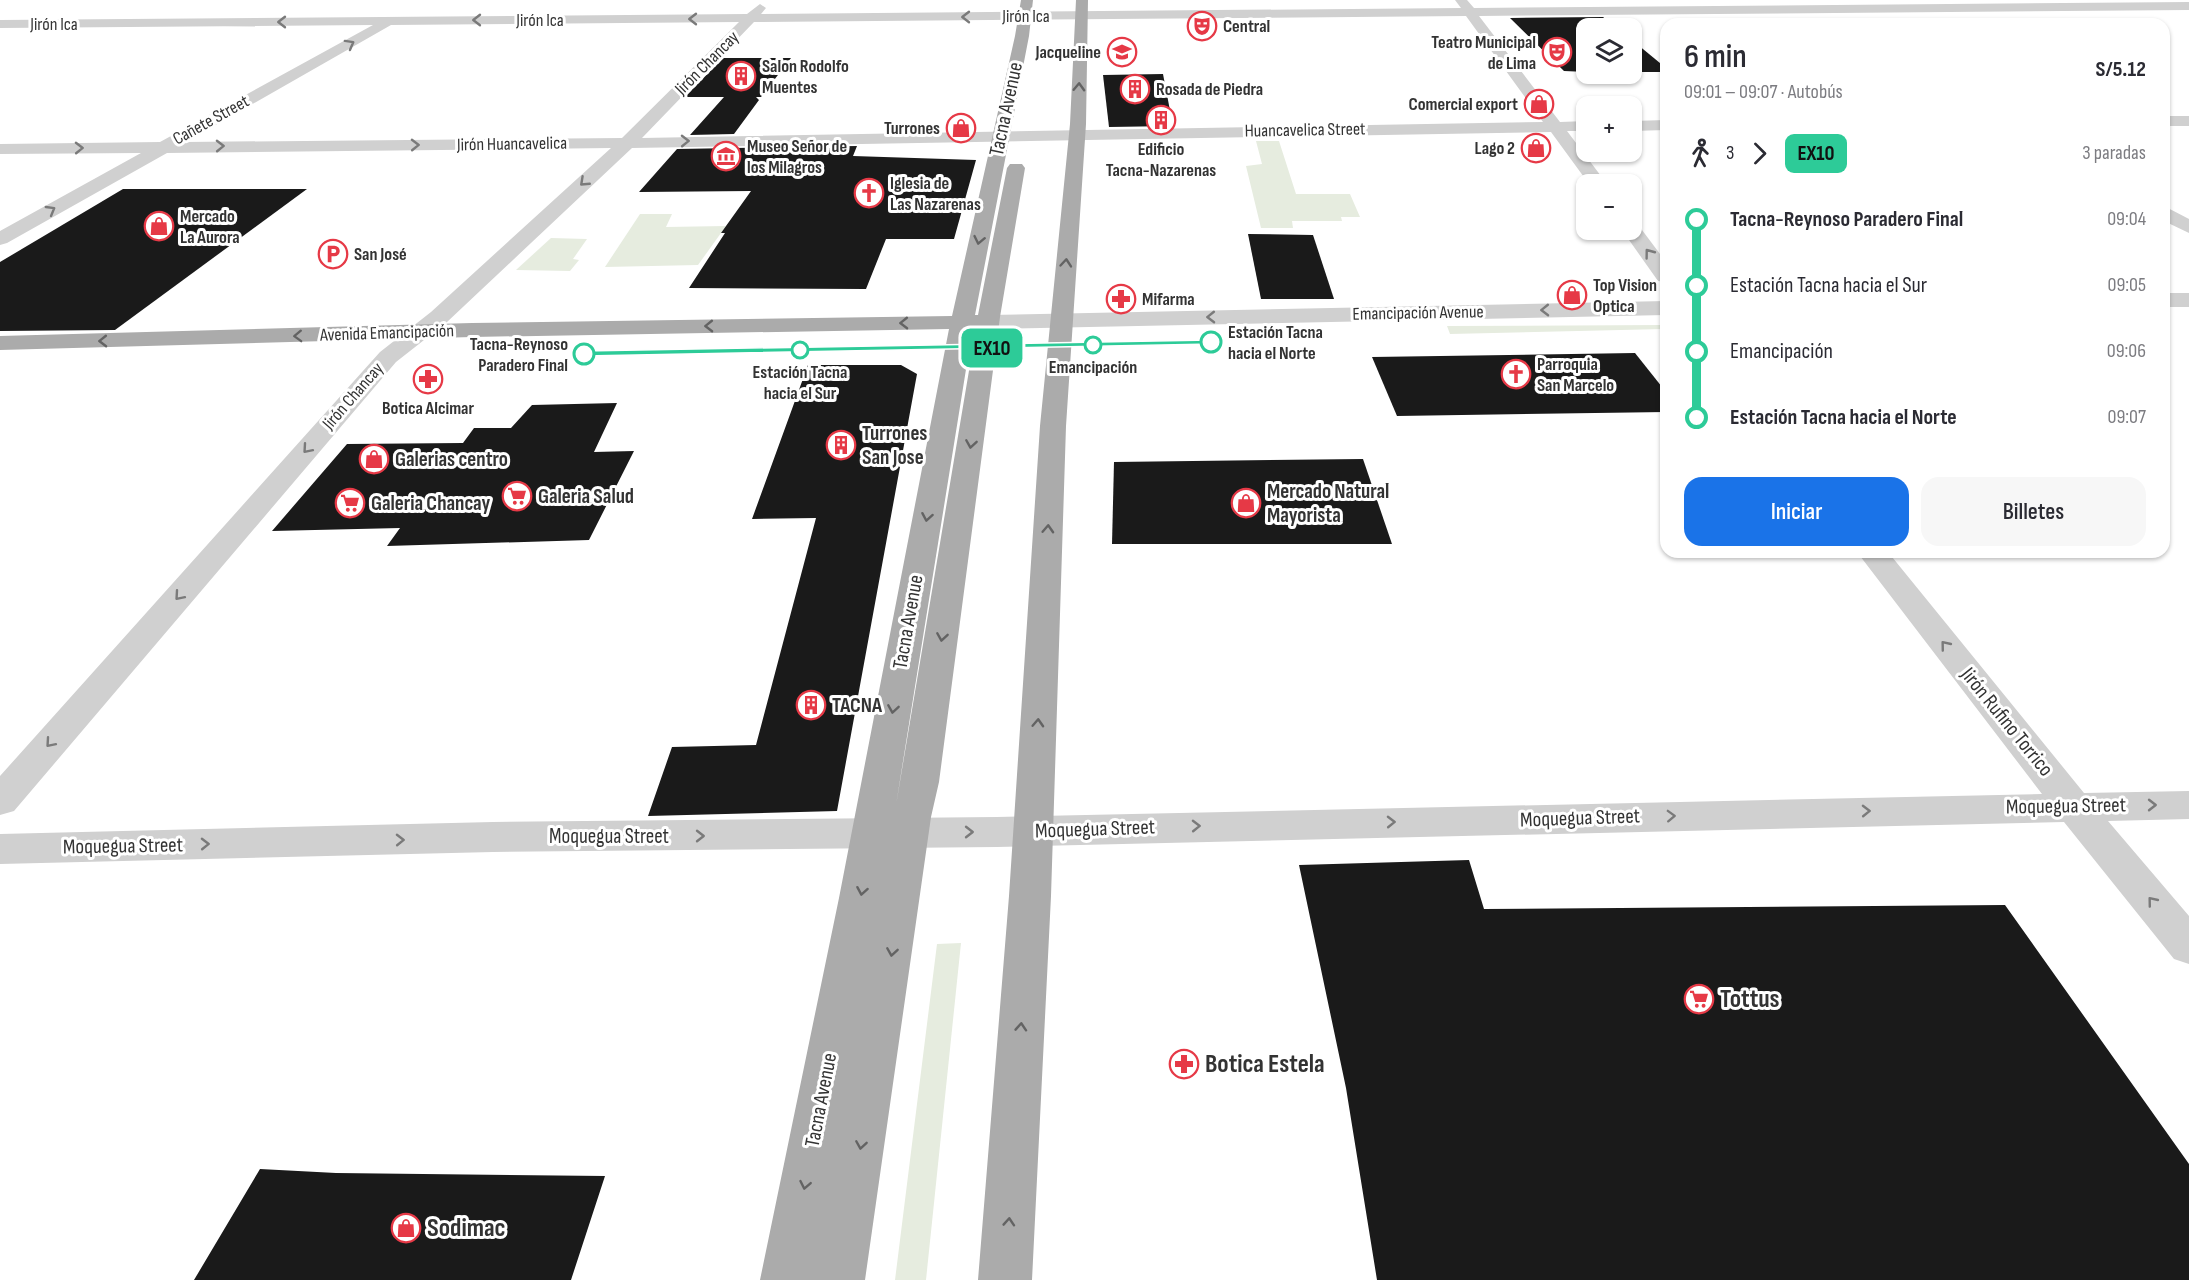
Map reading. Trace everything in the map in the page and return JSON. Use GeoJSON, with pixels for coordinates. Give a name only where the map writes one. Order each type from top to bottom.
{"type":"FeatureCollection","features":[{"type":"Feature","properties":{"kind":"main road","name":"Tacna Avenue"},"geometry":{"type":"LineString","coordinates":[[838,1280],[891,833],[962,323],[1027,0]]}},
{"type":"Feature","properties":{"kind":"main road"},"geometry":{"type":"LineString","coordinates":[[1040,36],[1046,0]]}},
{"type":"Feature","properties":{"kind":"main road"},"geometry":{"type":"LineString","coordinates":[[1005,1280],[1033,830],[1060,321],[1083,134],[1080,16],[1082,0]]}},
{"type":"Feature","properties":{"kind":"main road","name":"Tacna Avenue"},"geometry":{"type":"LineString","coordinates":[[787,1280],[891,833],[1024,129]]}},
{"type":"Feature","properties":{"kind":"main road","name":"Avenida Emancipación"},"geometry":{"type":"LineString","coordinates":[[0,343],[420,332],[989,322]]}},
{"type":"Feature","properties":{"kind":"street","name":"Jirón Chancay"},"geometry":{"type":"LineString","coordinates":[[0,801],[383,362],[420,332],[627,143],[752,18],[767,0]]}},
{"type":"Feature","properties":{"kind":"street"},"geometry":{"type":"LineString","coordinates":[[1461,0],[1590,174]]}},
{"type":"Feature","properties":{"kind":"street"},"geometry":{"type":"LineString","coordinates":[[1801,0],[1832,18]]}},
{"type":"Feature","properties":{"kind":"street"},"geometry":{"type":"LineString","coordinates":[[2161,0],[2185,8]]}},
{"type":"Feature","properties":{"kind":"street","name":"Cañete Street"},"geometry":{"type":"LineString","coordinates":[[0,239],[390,21],[413,5]]}},
{"type":"Feature","properties":{"kind":"street"},"geometry":{"type":"LineString","coordinates":[[3,25],[54,8]]}},
{"type":"Feature","properties":{"kind":"street","name":"Jirón Ica"},"geometry":{"type":"LineString","coordinates":[[3,25],[1816,9],[2185,8]]}},
{"type":"Feature","properties":{"kind":"street"},"geometry":{"type":"LineString","coordinates":[[2170,121],[2189,121]]}},
{"type":"Feature","properties":{"kind":"street"},"geometry":{"type":"LineString","coordinates":[[1642,126],[1660,125]]}},
{"type":"Feature","properties":{"kind":"street","name":"Huancavelica Street"},"geometry":{"type":"LineString","coordinates":[[1024,129],[1083,134],[1576,126]]}},
{"type":"Feature","properties":{"kind":"street","name":"Jirón Huancavelica"},"geometry":{"type":"LineString","coordinates":[[0,149],[627,143],[1000,135],[1024,129]]}},
{"type":"Feature","properties":{"kind":"street"},"geometry":{"type":"LineString","coordinates":[[2170,216],[2189,227]]}},
{"type":"Feature","properties":{"kind":"street"},"geometry":{"type":"LineString","coordinates":[[1639,240],[1660,268]]}},
{"type":"Feature","properties":{"kind":"street"},"geometry":{"type":"LineString","coordinates":[[2170,300],[2189,300]]}},
{"type":"Feature","properties":{"kind":"street","name":"Emancipación Avenue"},"geometry":{"type":"LineString","coordinates":[[989,322],[1660,308]]}},
{"type":"Feature","properties":{"kind":"street","name":"Jirón Rufino Torrico"},"geometry":{"type":"LineString","coordinates":[[1877,558],[2073,806],[2189,946]]}},
{"type":"Feature","properties":{"kind":"street","name":"Moquegua Street"},"geometry":{"type":"LineString","coordinates":[[0,849],[493,837],[891,833],[2189,805]]}},
{"type":"Feature","properties":{"kind":"shaded area"},"geometry":{"type":"Polygon","coordinates":[[[1256,141],[1279,141],[1296,194],[1350,194],[1360,217],[1341,217],[1342,221],[1292,221],[1293,228],[1261,228],[1246,166],[1262,164],[1256,141]]]}},
{"type":"Feature","properties":{"kind":"shaded area"},"geometry":{"type":"Polygon","coordinates":[[[640,214],[672,214],[666,227],[726,226],[698,265],[605,267],[640,214]]]}},
{"type":"Feature","properties":{"kind":"shaded area"},"geometry":{"type":"Polygon","coordinates":[[[551,238],[587,239],[573,259],[579,260],[570,271],[516,270],[551,238]]]}},
{"type":"Feature","properties":{"kind":"shaded area"},"geometry":{"type":"Polygon","coordinates":[[[1660,325],[1660,329],[1450,334],[1447,326],[1660,325]]]}},
{"type":"Feature","properties":{"kind":"shaded area"},"geometry":{"type":"Polygon","coordinates":[[[961,943],[926,1280],[895,1280],[937,944],[961,943]]]}},
{"type":"Feature","properties":{"kind":"building"},"geometry":{"type":"Polygon","coordinates":[[[1603,17],[1604,18],[1576,18],[1576,72],[1564,71],[1510,18],[1603,17]]]}},
{"type":"Feature","properties":{"kind":"building"},"geometry":{"type":"Polygon","coordinates":[[[1642,48],[1660,63],[1660,72],[1642,72],[1642,48]]]}},
{"type":"Feature","properties":{"kind":"building"},"geometry":{"type":"Polygon","coordinates":[[[723,58],[791,58],[761,97],[756,97],[759,100],[734,134],[690,135],[724,97],[685,97],[723,58]]]}},
{"type":"Feature","properties":{"kind":"building"},"geometry":{"type":"Polygon","coordinates":[[[1163,74],[1173,126],[1109,127],[1103,75],[1163,74]]]}},
{"type":"Feature","properties":{"kind":"building"},"geometry":{"type":"Polygon","coordinates":[[[857,146],[853,156],[976,160],[954,239],[886,239],[866,289],[689,288],[725,233],[721,233],[751,191],[639,192],[677,149],[857,146]]]}},
{"type":"Feature","properties":{"kind":"building","name":"Mercado La Aurora"},"geometry":{"type":"Polygon","coordinates":[[[123,189],[307,189],[115,330],[0,331],[0,262],[123,189]]]}},
{"type":"Feature","properties":{"kind":"building"},"geometry":{"type":"Polygon","coordinates":[[[1248,234],[1313,235],[1334,299],[1261,299],[1248,234]]]}},
{"type":"Feature","properties":{"kind":"building","name":"Parroquia San Marcelo"},"geometry":{"type":"Polygon","coordinates":[[[1635,353],[1660,384],[1660,412],[1397,416],[1372,357],[1635,353]]]}},
{"type":"Feature","properties":{"kind":"building","name":"TACNA"},"geometry":{"type":"Polygon","coordinates":[[[808,365],[901,365],[917,374],[837,811],[648,816],[672,747],[756,745],[816,518],[752,519],[808,365]]]}},
{"type":"Feature","properties":{"kind":"building","name":"Galeria Salud"},"geometry":{"type":"Polygon","coordinates":[[[617,403],[594,452],[634,451],[589,540],[387,546],[400,528],[272,531],[347,444],[463,443],[474,428],[511,428],[532,405],[617,403]]]}},
{"type":"Feature","properties":{"kind":"building","name":"Mercado Natural Mayorista"},"geometry":{"type":"Polygon","coordinates":[[[1363,459],[1392,544],[1112,544],[1114,462],[1363,459]]]}},
{"type":"Feature","properties":{"kind":"building","name":"Tottus"},"geometry":{"type":"Polygon","coordinates":[[[1469,860],[1484,909],[2005,905],[2189,1164],[2189,1280],[1377,1280],[1346,1088],[1299,865],[1469,860]]]}},
{"type":"Feature","properties":{"kind":"building","name":"Sodimac"},"geometry":{"type":"Polygon","coordinates":[[[260,1169],[336,1173],[605,1176],[571,1280],[194,1280],[260,1169]]]}},
{"type":"Feature","properties":{"kind":"bus line","name":"EX10"},"geometry":{"type":"LineString","coordinates":[[584,354],[1211,342]]}},
{"type":"Feature","properties":{"kind":"place","name":"Central"},"geometry":{"type":"Point","coordinates":[1202,26]}},
{"type":"Feature","properties":{"kind":"place","name":"Jacqueline"},"geometry":{"type":"Point","coordinates":[1122,52]}},
{"type":"Feature","properties":{"kind":"place","name":"Teatro Municipal de Lima"},"geometry":{"type":"Point","coordinates":[1557,52]}},
{"type":"Feature","properties":{"kind":"place","name":"Salon Rodolfo Muentes"},"geometry":{"type":"Point","coordinates":[741,76]}},
{"type":"Feature","properties":{"kind":"place","name":"Rosada de Piedra"},"geometry":{"type":"Point","coordinates":[1135,89]}},
{"type":"Feature","properties":{"kind":"place","name":"Comercial export"},"geometry":{"type":"Point","coordinates":[1539,104]}},
{"type":"Feature","properties":{"kind":"place","name":"Edificio Tacna-Nazarenas"},"geometry":{"type":"Point","coordinates":[1161,120]}},
{"type":"Feature","properties":{"kind":"place","name":"Turrones"},"geometry":{"type":"Point","coordinates":[961,128]}},
{"type":"Feature","properties":{"kind":"place","name":"Lago 2"},"geometry":{"type":"Point","coordinates":[1536,148]}},
{"type":"Feature","properties":{"kind":"place","name":"Museo Señor de los Milagros"},"geometry":{"type":"Point","coordinates":[726,156]}},
{"type":"Feature","properties":{"kind":"place","name":"Iglesia de Las Nazarenas"},"geometry":{"type":"Point","coordinates":[869,193]}},
{"type":"Feature","properties":{"kind":"place","name":"Mercado La Aurora"},"geometry":{"type":"Point","coordinates":[159,226]}},
{"type":"Feature","properties":{"kind":"place","name":"San José"},"geometry":{"type":"Point","coordinates":[333,254]}},
{"type":"Feature","properties":{"kind":"place","name":"Top Vision Optica"},"geometry":{"type":"Point","coordinates":[1572,295]}},
{"type":"Feature","properties":{"kind":"place","name":"Mifarma"},"geometry":{"type":"Point","coordinates":[1121,299]}},
{"type":"Feature","properties":{"kind":"place","name":"Estación Tacna hacia el Norte"},"geometry":{"type":"Point","coordinates":[1211,342]}},
{"type":"Feature","properties":{"kind":"place","name":"Emancipación"},"geometry":{"type":"Point","coordinates":[1093,345]}},
{"type":"Feature","properties":{"kind":"place","name":"Estación Tacna hacia el Sur"},"geometry":{"type":"Point","coordinates":[800,350]}},
{"type":"Feature","properties":{"kind":"place","name":"Tacna-Reynoso Paradero Final"},"geometry":{"type":"Point","coordinates":[584,354]}},
{"type":"Feature","properties":{"kind":"place","name":"Parroquia San Marcelo"},"geometry":{"type":"Point","coordinates":[1516,374]}},
{"type":"Feature","properties":{"kind":"place","name":"Botica Alcimar"},"geometry":{"type":"Point","coordinates":[428,379]}},
{"type":"Feature","properties":{"kind":"place","name":"Turrones San Jose"},"geometry":{"type":"Point","coordinates":[841,445]}},
{"type":"Feature","properties":{"kind":"place","name":"Galerias centro"},"geometry":{"type":"Point","coordinates":[374,459]}},
{"type":"Feature","properties":{"kind":"place","name":"Galeria Salud"},"geometry":{"type":"Point","coordinates":[517,496]}},
{"type":"Feature","properties":{"kind":"place","name":"Galeria Chancay"},"geometry":{"type":"Point","coordinates":[350,503]}},
{"type":"Feature","properties":{"kind":"place","name":"Mercado Natural Mayorista"},"geometry":{"type":"Point","coordinates":[1246,503]}},
{"type":"Feature","properties":{"kind":"place","name":"TACNA"},"geometry":{"type":"Point","coordinates":[811,705]}},
{"type":"Feature","properties":{"kind":"place","name":"Tottus"},"geometry":{"type":"Point","coordinates":[1699,999]}},
{"type":"Feature","properties":{"kind":"place","name":"Botica Estela"},"geometry":{"type":"Point","coordinates":[1184,1064]}},
{"type":"Feature","properties":{"kind":"place","name":"Sodimac"},"geometry":{"type":"Point","coordinates":[406,1228]}}]}
